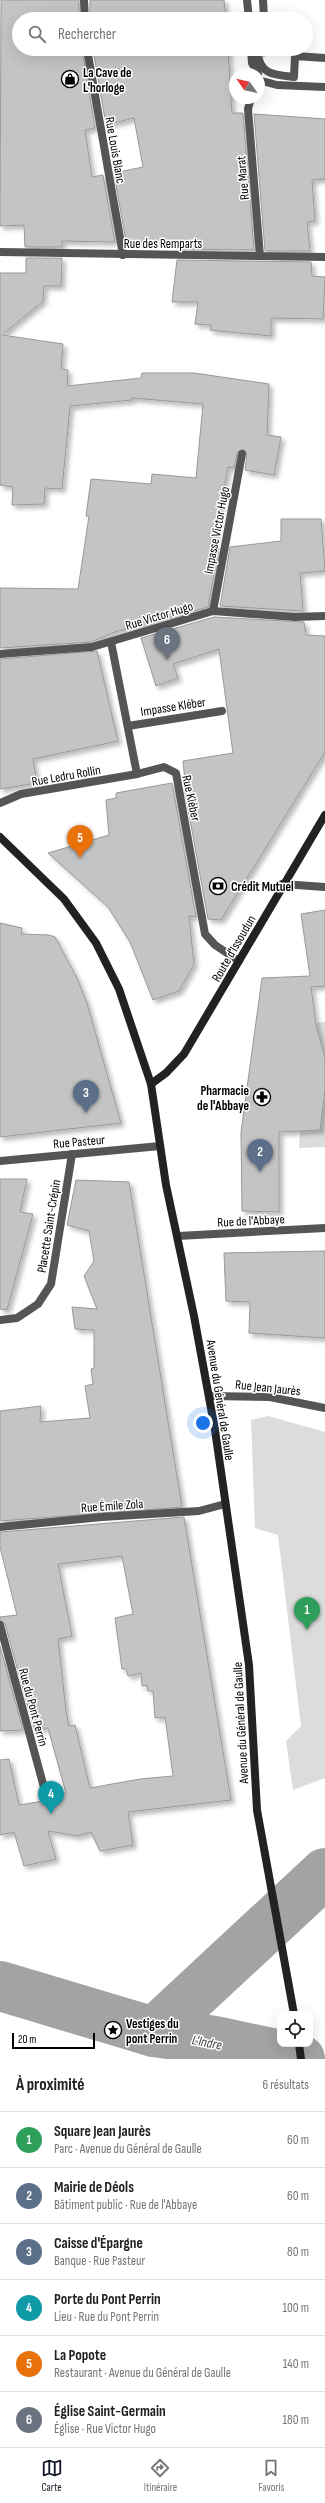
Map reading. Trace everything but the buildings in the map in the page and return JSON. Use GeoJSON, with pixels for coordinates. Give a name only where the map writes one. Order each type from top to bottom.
{"type":"FeatureCollection","features":[{"type":"Feature","properties":{"kind":"main road","name":"Route d'Issoudun"},"geometry":{"type":"LineString","coordinates":[[151,1084],[166,1073],[184,1054],[239,962],[282,884],[325,815]]}},
{"type":"Feature","properties":{"kind":"main road","name":"Avenue du Général de Gaulle"},"geometry":{"type":"LineString","coordinates":[[0,837],[64,899],[96,943],[119,989],[151,1084],[160,1146],[209,1396],[250,1665],[257,1810],[293,2011]]}},
{"type":"Feature","properties":{"kind":"main road"},"geometry":{"type":"LineString","coordinates":[[299,2047],[302,2059]]}},
{"type":"Feature","properties":{"kind":"street"},"geometry":{"type":"LineString","coordinates":[[84,0],[85,12]]}},
{"type":"Feature","properties":{"kind":"street"},"geometry":{"type":"LineString","coordinates":[[247,0],[248,12]]}},
{"type":"Feature","properties":{"kind":"street"},"geometry":{"type":"LineString","coordinates":[[263,0],[264,12]]}},
{"type":"Feature","properties":{"kind":"street","name":"Rue Louis Blanc"},"geometry":{"type":"LineString","coordinates":[[88,56],[123,255]]}},
{"type":"Feature","properties":{"kind":"street"},"geometry":{"type":"LineString","coordinates":[[252,56],[254,68]]}},
{"type":"Feature","properties":{"kind":"street"},"geometry":{"type":"LineString","coordinates":[[258,56],[264,70],[272,75],[294,77],[295,56],[325,58]]}},
{"type":"Feature","properties":{"kind":"street"},"geometry":{"type":"LineString","coordinates":[[265,81],[277,85],[325,87]]}},
{"type":"Feature","properties":{"kind":"street","name":"Rue Marat"},"geometry":{"type":"LineString","coordinates":[[249,104],[248,109],[260,256]]}},
{"type":"Feature","properties":{"kind":"street","name":"Rue des Remparts"},"geometry":{"type":"LineString","coordinates":[[0,252],[325,257]]}},
{"type":"Feature","properties":{"kind":"street","name":"Impasse Victor Hugo"},"geometry":{"type":"LineString","coordinates":[[213,611],[242,454]]}},
{"type":"Feature","properties":{"kind":"street","name":"Rue Victor Hugo"},"geometry":{"type":"LineString","coordinates":[[0,654],[92,647],[213,611],[325,616]]}},
{"type":"Feature","properties":{"kind":"street"},"geometry":{"type":"LineString","coordinates":[[111,642],[137,774]]}},
{"type":"Feature","properties":{"kind":"street","name":"Impasse Kléber"},"geometry":{"type":"LineString","coordinates":[[128,726],[222,711]]}},
{"type":"Feature","properties":{"kind":"street","name":"Rue Kléber"},"geometry":{"type":"LineString","coordinates":[[137,774],[164,767],[170,768],[176,773],[205,934],[215,945],[239,962]]}},
{"type":"Feature","properties":{"kind":"street","name":"Rue Ledru Rollin"},"geometry":{"type":"LineString","coordinates":[[0,803],[21,794],[137,774]]}},
{"type":"Feature","properties":{"kind":"street"},"geometry":{"type":"LineString","coordinates":[[282,884],[325,887]]}},
{"type":"Feature","properties":{"kind":"street","name":"Rue Pasteur"},"geometry":{"type":"LineString","coordinates":[[0,1161],[160,1146]]}},
{"type":"Feature","properties":{"kind":"street","name":"Placette Saint-Crépin"},"geometry":{"type":"LineString","coordinates":[[0,1320],[17,1318],[38,1304],[51,1284],[72,1154]]}},
{"type":"Feature","properties":{"kind":"street","name":"Rue de l'Abbaye"},"geometry":{"type":"LineString","coordinates":[[178,1236],[325,1228]]}},
{"type":"Feature","properties":{"kind":"street","name":"Rue Jean Jaurès"},"geometry":{"type":"LineString","coordinates":[[209,1396],[270,1397],[325,1408]]}},
{"type":"Feature","properties":{"kind":"street","name":"Rue Émile Zola"},"geometry":{"type":"LineString","coordinates":[[0,1527],[102,1517],[199,1511],[225,1504]]}},
{"type":"Feature","properties":{"kind":"street","name":"Rue du Pont Perrin"},"geometry":{"type":"LineString","coordinates":[[0,1625],[46,1795]]}},
{"type":"Feature","properties":{"kind":"shaded area"},"geometry":{"type":"Polygon","coordinates":[[[325,1022],[325,1058],[316,1023],[325,1022]]]}},
{"type":"Feature","properties":{"kind":"shaded area"},"geometry":{"type":"Polygon","coordinates":[[[325,1091],[325,1147],[299,1148],[300,1131],[320,1130],[325,1091]]]}},
{"type":"Feature","properties":{"kind":"shaded area"},"geometry":{"type":"Polygon","coordinates":[[[268,1416],[325,1432],[325,1778],[293,1790],[286,1741],[301,1726],[278,1535],[255,1528],[251,1420],[268,1416]]]}},
{"type":"Feature","properties":{"kind":"waterway"},"geometry":{"type":"LineString","coordinates":[[154,2032],[325,1873]]}},
{"type":"Feature","properties":{"kind":"waterway","name":"L'Indre"},"geometry":{"type":"LineString","coordinates":[[0,1986],[154,2032],[215,2041],[300,2059]]}},
{"type":"Feature","properties":{"kind":"place","name":"La Cave de L'horloge"},"geometry":{"type":"Point","coordinates":[70,79]}},
{"type":"Feature","properties":{"kind":"place","name":"Église Saint-Germain"},"geometry":{"type":"Point","coordinates":[167,660]}},
{"type":"Feature","properties":{"kind":"place","name":"La Popote"},"geometry":{"type":"Point","coordinates":[80,858]}},
{"type":"Feature","properties":{"kind":"place","name":"Crédit Mutuel"},"geometry":{"type":"Point","coordinates":[218,886]}},
{"type":"Feature","properties":{"kind":"place","name":"Pharmacie de l'Abbaye"},"geometry":{"type":"Point","coordinates":[262,1097]}},
{"type":"Feature","properties":{"kind":"place","name":"Caisse d'Épargne"},"geometry":{"type":"Point","coordinates":[86,1113]}},
{"type":"Feature","properties":{"kind":"place","name":"Mairie de Déols"},"geometry":{"type":"Point","coordinates":[260,1172]}},
{"type":"Feature","properties":{"kind":"place","name":"Square Jean Jaurès"},"geometry":{"type":"Point","coordinates":[307,1630]}},
{"type":"Feature","properties":{"kind":"place","name":"Porte du Pont Perrin"},"geometry":{"type":"Point","coordinates":[51,1814]}},
{"type":"Feature","properties":{"kind":"place","name":"Vestiges du pont Perrin"},"geometry":{"type":"Point","coordinates":[113,2030]}}]}
